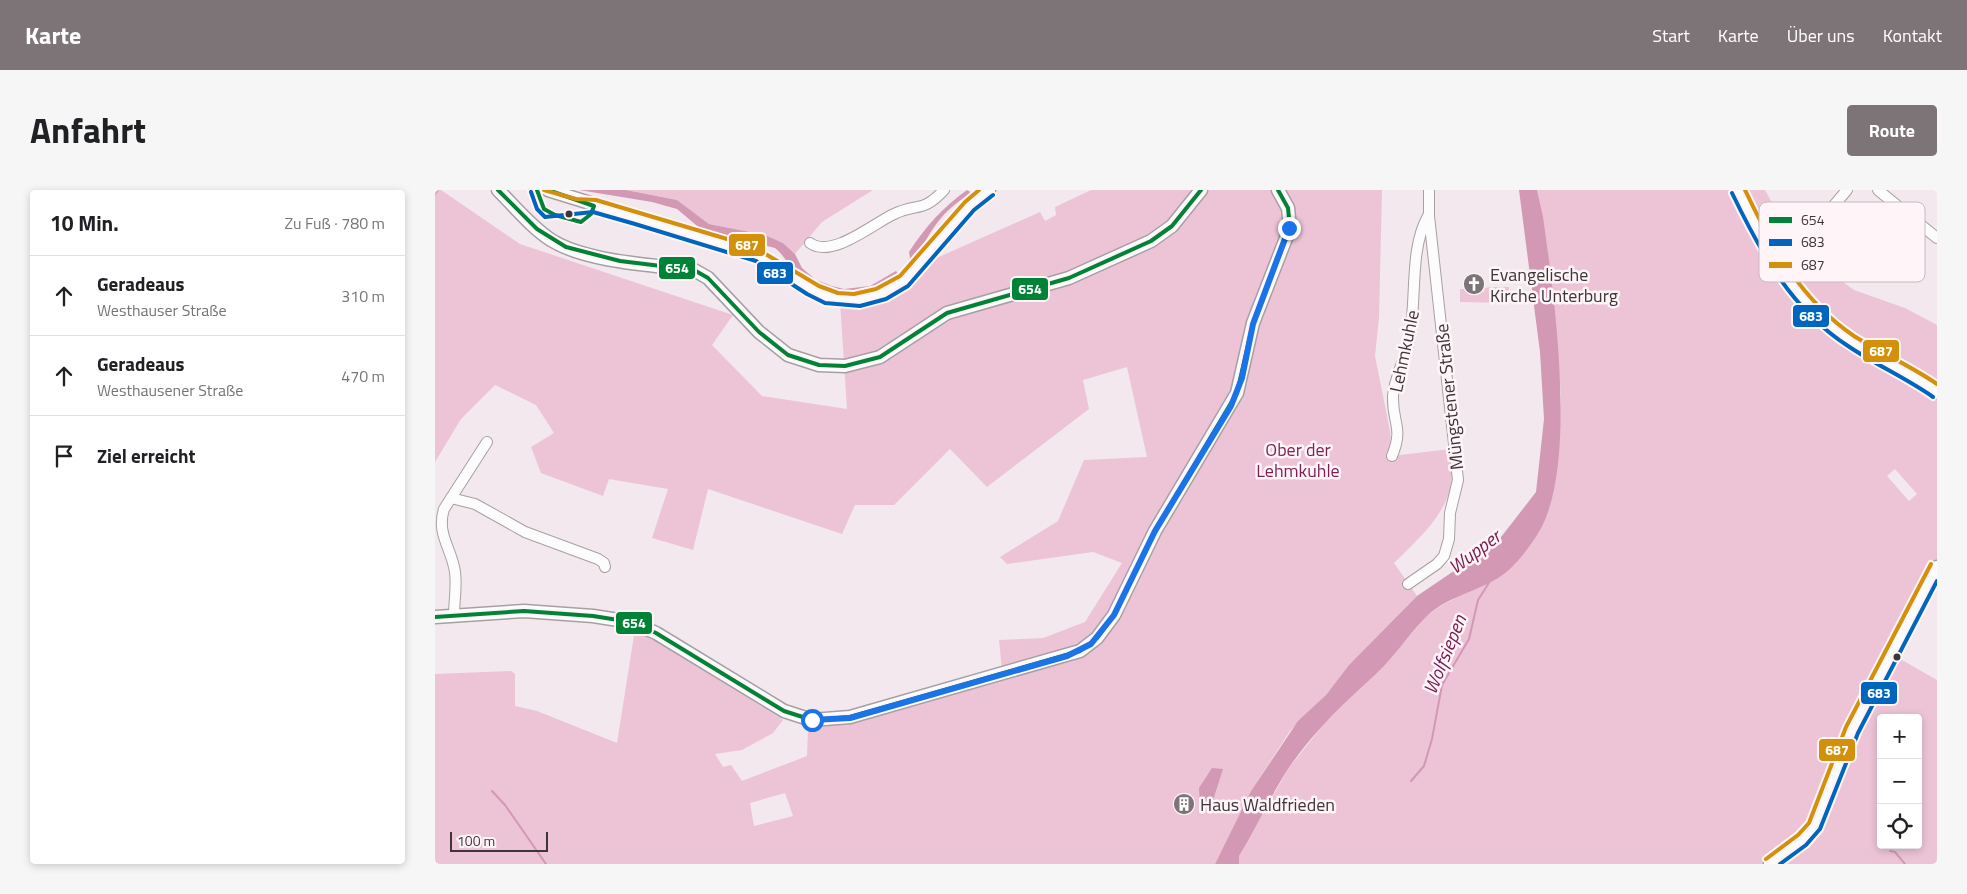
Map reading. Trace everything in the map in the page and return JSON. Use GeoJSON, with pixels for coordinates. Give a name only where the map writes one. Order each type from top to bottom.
{"type":"FeatureCollection","features":[{"type":"Feature","properties":{"kind":"main road"},"geometry":{"type":"LineString","coordinates":[[498,190],[538,230],[553,241],[571,250],[593,256],[694,270],[715,285],[750,324],[772,344],[802,361],[833,367],[861,364],[880,358],[947,313],[1069,278],[1147,244],[1172,226],[1201,190]]}},
{"type":"Feature","properties":{"kind":"main road"},"geometry":{"type":"LineString","coordinates":[[548,190],[752,253],[816,292],[837,299],[854,300],[879,295],[904,281],[970,206],[989,190]]}},
{"type":"Feature","properties":{"kind":"main road"},"geometry":{"type":"LineString","coordinates":[[435,617],[523,611],[593,616],[631,622],[656,633],[776,707],[812,720],[850,718],[1080,651],[1097,638],[1114,615],[1155,531],[1237,393],[1253,324],[1289,228],[1288,208],[1278,190]]}},
{"type":"Feature","properties":{"kind":"main road"},"geometry":{"type":"LineString","coordinates":[[1738,190],[1759,233]]}},
{"type":"Feature","properties":{"kind":"main road"},"geometry":{"type":"LineString","coordinates":[[1789,282],[1809,306],[1849,340],[1937,392]]}},
{"type":"Feature","properties":{"kind":"main road"},"geometry":{"type":"LineString","coordinates":[[1770,864],[1802,840],[1814,826],[1852,730],[1937,567]]}},
{"type":"Feature","properties":{"kind":"street"},"geometry":{"type":"LineString","coordinates":[[810,243],[825,247],[849,239],[894,213],[930,204],[944,190]]}},
{"type":"Feature","properties":{"kind":"street","name":"Müngstener Straße"},"geometry":{"type":"LineString","coordinates":[[1407,584],[1437,564],[1444,556],[1449,539],[1450,513],[1458,480],[1429,216],[1429,190]]}},
{"type":"Feature","properties":{"kind":"street"},"geometry":{"type":"LineString","coordinates":[[1837,202],[1847,190]]}},
{"type":"Feature","properties":{"kind":"street"},"geometry":{"type":"LineString","coordinates":[[1878,190],[1893,202]]}},
{"type":"Feature","properties":{"kind":"street","name":"Lehmkuhle"},"geometry":{"type":"LineString","coordinates":[[1391,456],[1398,436],[1393,400],[1394,387],[1408,345],[1414,303],[1417,260],[1423,227],[1429,216]]}},
{"type":"Feature","properties":{"kind":"street"},"geometry":{"type":"LineString","coordinates":[[1925,228],[1937,238]]}},
{"type":"Feature","properties":{"kind":"street"},"geometry":{"type":"LineString","coordinates":[[454,615],[455,572],[443,537],[441,522],[444,509],[487,442]]}},
{"type":"Feature","properties":{"kind":"street"},"geometry":{"type":"LineString","coordinates":[[451,498],[475,504],[525,532],[599,560],[604,563],[605,567]]}},
{"type":"Feature","properties":{"kind":"green space","name":"Ober der Lehmkuhle"},"geometry":{"type":"Polygon","coordinates":[[[435,190],[441,190],[520,244],[733,315],[712,345],[762,396],[847,409],[840,302],[858,303],[929,258],[932,260],[1040,212],[1045,221],[1056,215],[1055,207],[1091,190],[1382,190],[1379,317],[1375,356],[1390,431],[1392,456],[1450,449],[1452,476],[1451,487],[1440,512],[1418,539],[1394,563],[1417,596],[1349,665],[1326,695],[1290,731],[1251,791],[1215,864],[435,864],[435,674],[511,671],[515,674],[515,706],[537,711],[617,743],[635,629],[657,639],[783,720],[773,733],[742,750],[715,754],[723,767],[731,765],[742,781],[807,756],[808,730],[1003,680],[999,640],[1043,638],[1085,622],[1122,563],[1093,552],[1007,564],[1000,557],[1058,521],[1084,460],[1147,457],[1127,367],[1083,380],[1089,409],[987,487],[950,449],[894,505],[855,505],[842,534],[708,489],[693,550],[652,538],[668,489],[609,479],[603,496],[541,473],[531,447],[554,433],[536,405],[495,385],[461,419],[435,462],[435,190]],[[785,793],[750,803],[754,826],[793,816],[785,793]]]}},
{"type":"Feature","properties":{"kind":"green space"},"geometry":{"type":"Polygon","coordinates":[[[626,190],[873,190],[822,222],[795,254],[783,243],[765,235],[709,224],[677,200],[626,190]]]}},
{"type":"Feature","properties":{"kind":"green space"},"geometry":{"type":"Polygon","coordinates":[[[1537,190],[1765,190],[1772,202],[1759,202],[1759,282],[1843,282],[1854,290],[1905,308],[1937,325],[1937,578],[1895,656],[1937,680],[1937,864],[1239,864],[1239,856],[1288,769],[1324,724],[1360,687],[1378,672],[1426,617],[1437,608],[1511,568],[1539,530],[1553,491],[1561,394],[1547,245],[1537,190]],[[1895,469],[1887,476],[1909,501],[1917,494],[1895,469]]]}},
{"type":"Feature","properties":{"kind":"green space"},"geometry":{"type":"Polygon","coordinates":[[[1509,287],[1509,303],[1460,302],[1460,289],[1466,289],[1466,292],[1484,292],[1485,288],[1509,287]]]}},
{"type":"Feature","properties":{"kind":"shaded area"},"geometry":{"type":"Polygon","coordinates":[[[579,190],[626,190],[677,200],[709,224],[765,235],[783,243],[795,254],[802,268],[816,280],[832,286],[844,289],[870,286],[896,271],[901,277],[873,290],[847,294],[833,293],[820,289],[795,272],[775,248],[702,230],[677,209],[652,202],[579,190]]]}},
{"type":"Feature","properties":{"kind":"shaded area"},"geometry":{"type":"Polygon","coordinates":[[[967,190],[972,193],[943,216],[930,233],[912,265],[908,262],[910,258],[909,252],[928,226],[942,211],[967,190]]]}},
{"type":"Feature","properties":{"kind":"shaded area"},"geometry":{"type":"Polygon","coordinates":[[[1519,190],[1537,190],[1543,217],[1553,289],[1560,377],[1561,422],[1558,464],[1551,500],[1540,530],[1520,559],[1503,575],[1435,609],[1426,617],[1384,666],[1330,718],[1298,755],[1281,780],[1239,856],[1239,864],[1215,864],[1251,791],[1298,721],[1326,695],[1349,665],[1417,596],[1498,541],[1536,492],[1544,419],[1540,352],[1519,190]]]}},
{"type":"Feature","properties":{"kind":"shaded area"},"geometry":{"type":"Polygon","coordinates":[[[1212,768],[1223,769],[1213,800],[1200,804],[1199,788],[1212,768]]]}},
{"type":"Feature","properties":{"kind":"waterway"},"geometry":{"type":"LineString","coordinates":[[435,194],[438,190]]}},
{"type":"Feature","properties":{"kind":"waterway","name":"Wolfsiepen"},"geometry":{"type":"LineString","coordinates":[[1411,781],[1424,766],[1432,739],[1442,685],[1469,639],[1478,600],[1492,578]]}},
{"type":"Feature","properties":{"kind":"waterway"},"geometry":{"type":"LineString","coordinates":[[492,791],[505,805],[546,864]]}},
{"type":"Feature","properties":{"kind":"waterway"},"geometry":{"type":"LineString","coordinates":[[1890,851],[1895,852],[1905,864]]}},
{"type":"Feature","properties":{"kind":"transit line","name":"654"},"geometry":{"type":"LineString","coordinates":[[498,190],[537,229],[566,247],[620,261],[694,270],[708,278],[759,332],[788,355],[819,365],[845,366],[880,357],[947,313],[1069,278],[1151,241],[1172,226],[1201,190]]}},
{"type":"Feature","properties":{"kind":"transit line","name":"654"},"geometry":{"type":"LineString","coordinates":[[537,190],[544,209],[555,215],[581,222],[591,214],[594,206],[548,190]]}},
{"type":"Feature","properties":{"kind":"transit line","name":"687"},"geometry":{"type":"LineString","coordinates":[[544,190],[576,199],[596,200],[754,247],[819,286],[838,293],[854,294],[876,289],[900,276],[965,202],[979,190]]}},
{"type":"Feature","properties":{"kind":"transit line","name":"654"},"geometry":{"type":"LineString","coordinates":[[435,617],[524,611],[593,616],[631,622],[656,633],[784,711],[812,720],[850,717],[1080,651],[1097,638],[1114,615],[1155,531],[1237,393],[1253,323],[1290,228],[1288,208],[1278,190]]}},
{"type":"Feature","properties":{"kind":"transit line","name":"687"},"geometry":{"type":"LineString","coordinates":[[1745,190],[1759,218]]}},
{"type":"Feature","properties":{"kind":"transit line","name":"683"},"geometry":{"type":"LineString","coordinates":[[531,192],[537,209],[545,217],[593,212],[756,261],[807,294],[825,303],[860,306],[886,299],[908,286],[974,210],[993,195]]}},
{"type":"Feature","properties":{"kind":"transit line","name":"683"},"geometry":{"type":"LineString","coordinates":[[1732,193],[1759,246]]}},
{"type":"Feature","properties":{"kind":"transit line","name":"683"},"geometry":{"type":"LineString","coordinates":[[1782,282],[1810,315],[1828,331],[1848,346],[1933,397]]}},
{"type":"Feature","properties":{"kind":"transit line","name":"687"},"geometry":{"type":"LineString","coordinates":[[1798,282],[1818,306],[1854,336],[1937,384]]}},
{"type":"Feature","properties":{"kind":"transit line","name":"687"},"geometry":{"type":"LineString","coordinates":[[1766,859],[1798,835],[1809,823],[1846,727],[1931,564]]}},
{"type":"Feature","properties":{"kind":"transit line","name":"683"},"geometry":{"type":"LineString","coordinates":[[1780,864],[1806,845],[1820,829],[1858,733],[1937,581]]}},
{"type":"Feature","properties":{"kind":"place","name":"Evangelische Kirche Unterburg"},"geometry":{"type":"Point","coordinates":[1474,284]}},
{"type":"Feature","properties":{"kind":"place","name":"Haus Waldfrieden"},"geometry":{"type":"Point","coordinates":[1184,804]}},
{"type":"Feature","properties":{"kind":"route"},"geometry":{"type":"LineString","coordinates":[[812,720],[850,718],[1067,656],[1080,651],[1097,638],[1114,615],[1155,531],[1231,406],[1240,386],[1253,324],[1285,244],[1289,228]]}},
{"type":"Feature","properties":{"kind":"water label","name":"Wupper"},"geometry":{"type":"Point","coordinates":[1474,551]}}]}
